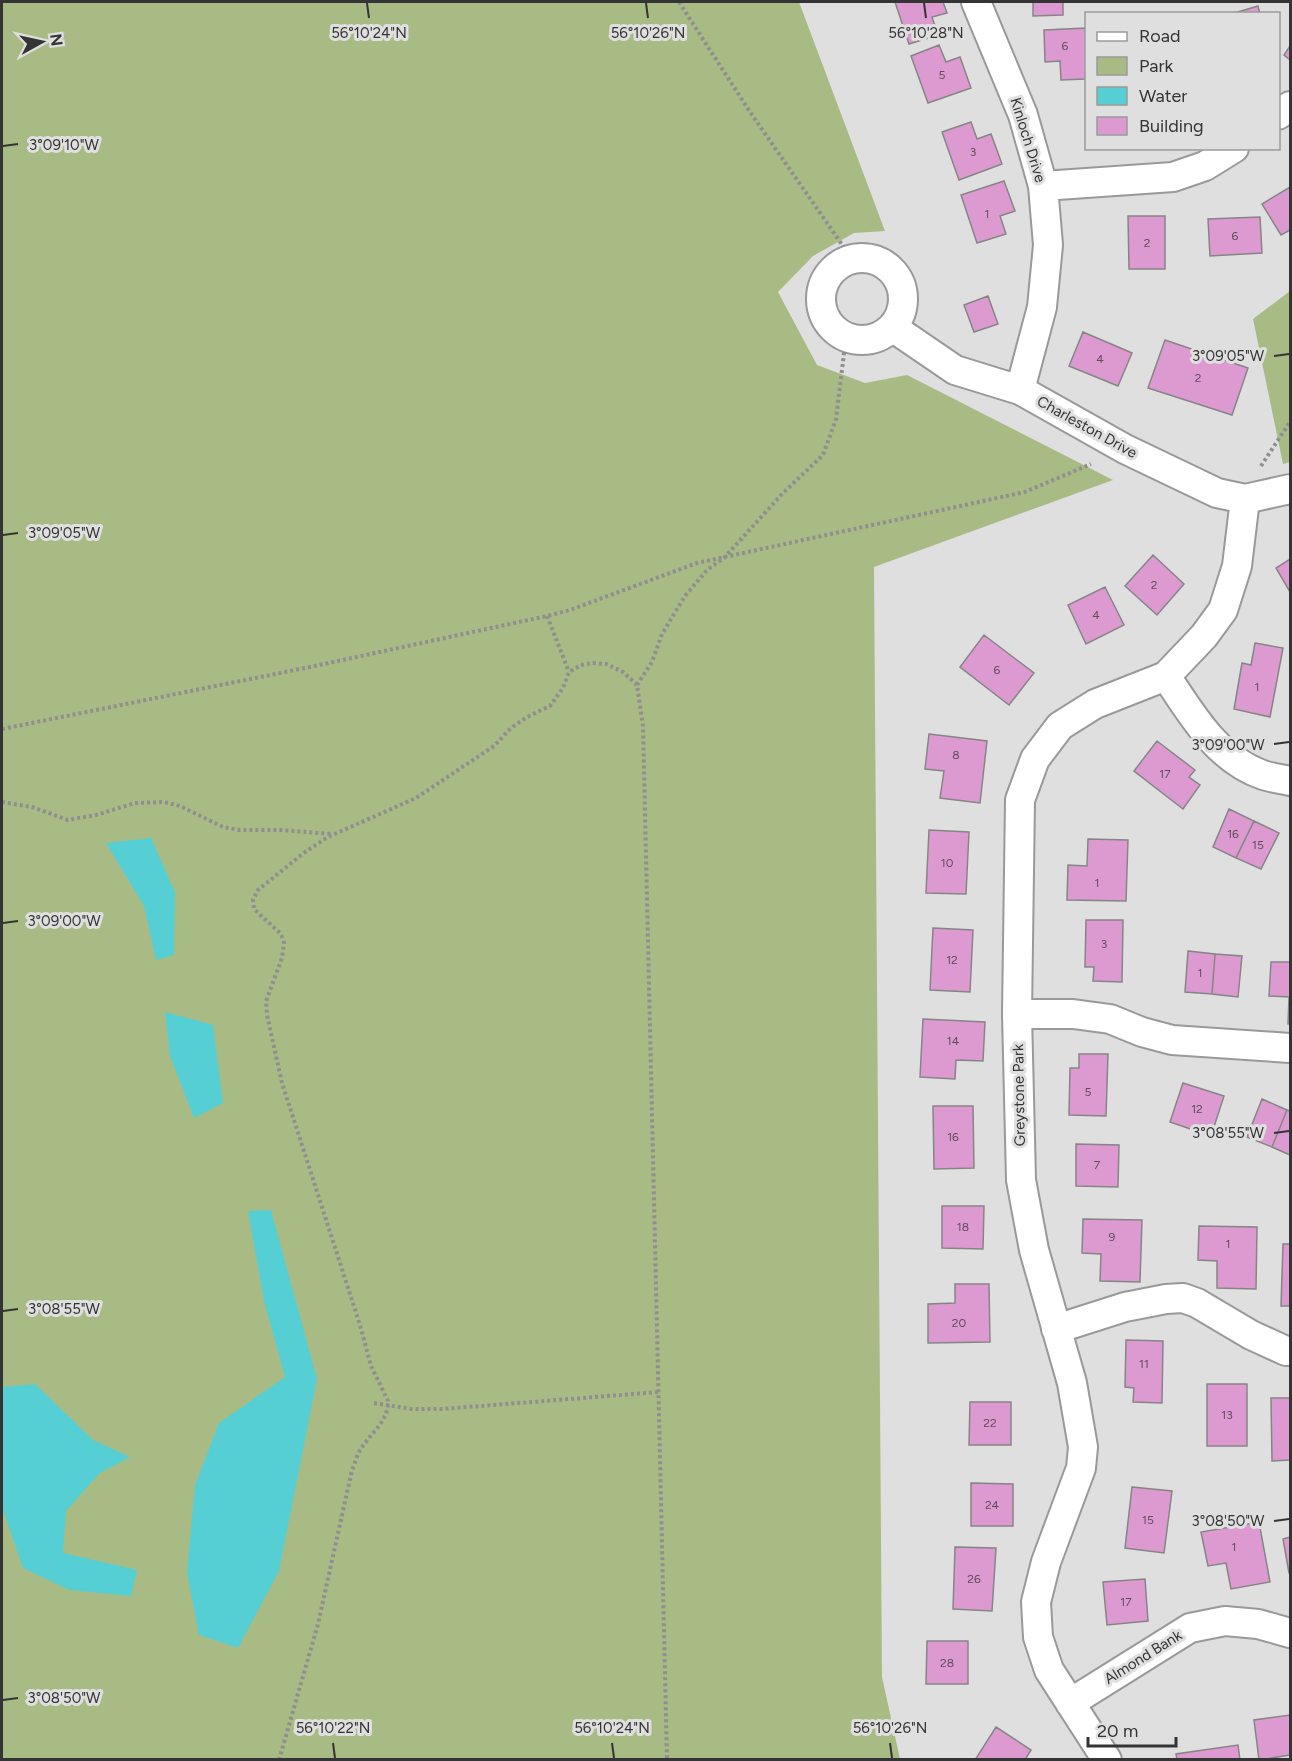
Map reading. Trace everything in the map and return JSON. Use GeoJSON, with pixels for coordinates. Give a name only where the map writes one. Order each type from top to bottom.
{"type":"FeatureCollection","features":[{"type":"Feature","properties":{"kind":"street","name":"Kinloch Drive"},"geometry":{"type":"LineString","coordinates":[[976,2],[1023,115],[1043,186],[1048,245],[1042,307],[1020,390]]}},
{"type":"Feature","properties":{"kind":"street"},"geometry":{"type":"LineString","coordinates":[[1043,186],[1173,177],[1205,166],[1231,150]]}},
{"type":"Feature","properties":{"kind":"street"},"geometry":{"type":"LineString","coordinates":[[852,259],[878,260],[889,267],[898,278],[903,290],[903,304],[892,327],[882,335],[870,339],[858,340],[836,330],[827,320],[822,309],[821,297],[830,273],[839,264],[852,259]]}},
{"type":"Feature","properties":{"kind":"street","name":"Charleston Drive"},"geometry":{"type":"LineString","coordinates":[[892,327],[955,370],[1020,390],[1125,449],[1217,494],[1245,499],[1290,489]]}},
{"type":"Feature","properties":{"kind":"street","name":"Greystone Park"},"geometry":{"type":"LineString","coordinates":[[1107,1760],[1049,1670],[1038,1637],[1036,1602],[1046,1562],[1081,1468],[1083,1447],[1072,1383],[1034,1250],[1021,1180],[1017,1014],[1020,800],[1035,759],[1060,726],[1095,704],[1166,676],[1204,636],[1223,610],[1238,566],[1245,499]]}},
{"type":"Feature","properties":{"kind":"street"},"geometry":{"type":"LineString","coordinates":[[1166,676],[1207,736],[1230,757],[1262,775],[1290,781]]}},
{"type":"Feature","properties":{"kind":"street"},"geometry":{"type":"LineString","coordinates":[[1017,1014],[1073,1014],[1110,1018],[1142,1032],[1172,1040],[1290,1048]]}},
{"type":"Feature","properties":{"kind":"street"},"geometry":{"type":"LineString","coordinates":[[1056,1329],[1125,1307],[1166,1299],[1183,1299],[1197,1303],[1251,1335],[1290,1351]]}},
{"type":"Feature","properties":{"kind":"street","name":"Almond Bank"},"geometry":{"type":"LineString","coordinates":[[1070,1703],[1190,1628],[1225,1621],[1258,1624],[1290,1633]]}},
{"type":"Feature","properties":{"kind":"path"},"geometry":{"type":"LineString","coordinates":[[679,2],[750,112],[852,259]]}},
{"type":"Feature","properties":{"kind":"path"},"geometry":{"type":"LineString","coordinates":[[637,685],[652,662],[662,634],[685,596],[707,570],[724,558],[782,494],[823,455],[836,419],[846,336]]}},
{"type":"Feature","properties":{"kind":"path"},"geometry":{"type":"LineString","coordinates":[[1245,499],[1262,464],[1290,422]]}},
{"type":"Feature","properties":{"kind":"path"},"geometry":{"type":"LineString","coordinates":[[2,729],[310,667],[547,616],[570,610],[697,563],[1025,492],[1125,449]]}},
{"type":"Feature","properties":{"kind":"path"},"geometry":{"type":"LineString","coordinates":[[547,616],[569,672]]}},
{"type":"Feature","properties":{"kind":"path"},"geometry":{"type":"LineString","coordinates":[[279,1760],[318,1624],[352,1470],[360,1450],[384,1417],[388,1401],[371,1366],[360,1325],[282,1083],[266,1001],[282,958],[284,943],[281,934],[254,909],[252,900],[258,890],[305,852],[334,834],[416,798],[476,759],[527,717],[550,706],[569,672],[581,665],[593,663],[606,664],[623,672],[637,685],[643,726],[667,1760]]}},
{"type":"Feature","properties":{"kind":"path"},"geometry":{"type":"LineString","coordinates":[[2,802],[32,807],[68,820],[96,815],[135,803],[164,802],[180,806],[223,827],[239,830],[282,830],[334,834]]}},
{"type":"Feature","properties":{"kind":"path"},"geometry":{"type":"LineString","coordinates":[[374,1403],[411,1409],[442,1410],[659,1392]]}},
{"type":"Feature","properties":{"kind":"green space"},"geometry":{"type":"Polygon","coordinates":[[[2,2],[799,2],[885,231],[854,233],[813,256],[778,292],[817,365],[865,383],[907,375],[1113,480],[874,567],[882,1677],[900,1759],[2,1760],[2,2]]]}},
{"type":"Feature","properties":{"kind":"green space"},"geometry":{"type":"Polygon","coordinates":[[[1290,291],[1290,462],[1283,464],[1253,319],[1290,291]]]}},
{"type":"Feature","properties":{"kind":"water"},"geometry":{"type":"Polygon","coordinates":[[[151,838],[175,892],[174,955],[156,960],[144,906],[106,843],[151,838]]]}},
{"type":"Feature","properties":{"kind":"water"},"geometry":{"type":"Polygon","coordinates":[[[165,1012],[213,1025],[223,1103],[194,1118],[170,1056],[165,1012]]]}},
{"type":"Feature","properties":{"kind":"water"},"geometry":{"type":"Polygon","coordinates":[[[271,1210],[317,1379],[279,1571],[238,1648],[199,1635],[187,1573],[195,1485],[219,1423],[285,1377],[264,1301],[248,1211],[271,1210]]]}},
{"type":"Feature","properties":{"kind":"water"},"geometry":{"type":"Polygon","coordinates":[[[35,1384],[93,1440],[130,1457],[100,1473],[66,1511],[63,1553],[137,1570],[131,1596],[69,1590],[23,1568],[2,1507],[2,1387],[35,1384]]]}},
{"type":"Feature","properties":{"kind":"building"},"geometry":{"type":"Polygon","coordinates":[[[895,2],[943,2],[947,13],[932,17],[938,35],[909,44],[895,2]]]}},
{"type":"Feature","properties":{"kind":"building"},"geometry":{"type":"Polygon","coordinates":[[[1033,2],[1063,2],[1063,15],[1033,16],[1033,2]]]}},
{"type":"Feature","properties":{"kind":"building"},"geometry":{"type":"Polygon","coordinates":[[[1258,6],[1260,12],[1238,12],[1258,6]]]}},
{"type":"Feature","properties":{"kind":"building"},"geometry":{"type":"Polygon","coordinates":[[[1085,28],[1085,79],[1061,80],[1060,61],[1045,62],[1044,30],[1085,28]]]}},
{"type":"Feature","properties":{"kind":"building"},"geometry":{"type":"Polygon","coordinates":[[[939,45],[946,62],[960,57],[971,88],[928,103],[911,56],[939,45]]]}},
{"type":"Feature","properties":{"kind":"building"},"geometry":{"type":"Polygon","coordinates":[[[1290,46],[1290,60],[1284,55],[1290,46]]]}},
{"type":"Feature","properties":{"kind":"building"},"geometry":{"type":"Polygon","coordinates":[[[971,122],[977,139],[991,134],[1002,164],[959,180],[942,132],[971,122]]]}},
{"type":"Feature","properties":{"kind":"building"},"geometry":{"type":"Polygon","coordinates":[[[1004,181],[1015,211],[1000,216],[1006,234],[977,243],[961,195],[1004,181]]]}},
{"type":"Feature","properties":{"kind":"building"},"geometry":{"type":"Polygon","coordinates":[[[1290,187],[1290,230],[1281,235],[1262,204],[1290,187]]]}},
{"type":"Feature","properties":{"kind":"building"},"geometry":{"type":"Polygon","coordinates":[[[1128,216],[1165,216],[1165,269],[1129,269],[1128,216]]]}},
{"type":"Feature","properties":{"kind":"building"},"geometry":{"type":"Polygon","coordinates":[[[1260,217],[1262,253],[1210,256],[1208,219],[1260,217]]]}},
{"type":"Feature","properties":{"kind":"building"},"geometry":{"type":"Polygon","coordinates":[[[988,296],[998,324],[974,332],[964,305],[988,296]]]}},
{"type":"Feature","properties":{"kind":"building"},"geometry":{"type":"Polygon","coordinates":[[[1083,332],[1132,353],[1118,386],[1069,366],[1083,332]]]}},
{"type":"Feature","properties":{"kind":"building"},"geometry":{"type":"Polygon","coordinates":[[[1165,340],[1248,368],[1232,415],[1148,388],[1165,340]]]}},
{"type":"Feature","properties":{"kind":"building"},"geometry":{"type":"Polygon","coordinates":[[[1153,555],[1184,584],[1157,615],[1125,586],[1153,555]]]}},
{"type":"Feature","properties":{"kind":"building"},"geometry":{"type":"Polygon","coordinates":[[[1290,559],[1290,592],[1276,568],[1290,559]]]}},
{"type":"Feature","properties":{"kind":"building"},"geometry":{"type":"Polygon","coordinates":[[[1105,587],[1124,625],[1086,644],[1068,605],[1105,587]]]}},
{"type":"Feature","properties":{"kind":"building"},"geometry":{"type":"Polygon","coordinates":[[[984,635],[1034,673],[1009,705],[960,667],[984,635]]]}},
{"type":"Feature","properties":{"kind":"building"},"geometry":{"type":"Polygon","coordinates":[[[1255,643],[1283,648],[1270,717],[1234,709],[1242,663],[1251,665],[1255,643]]]}},
{"type":"Feature","properties":{"kind":"building"},"geometry":{"type":"Polygon","coordinates":[[[929,734],[987,741],[980,803],[940,798],[944,771],[925,769],[929,734]]]}},
{"type":"Feature","properties":{"kind":"building"},"geometry":{"type":"Polygon","coordinates":[[[1157,741],[1195,770],[1189,777],[1200,785],[1183,809],[1134,771],[1157,741]]]}},
{"type":"Feature","properties":{"kind":"building"},"geometry":{"type":"Polygon","coordinates":[[[1229,809],[1254,821],[1236,858],[1213,847],[1229,809]]]}},
{"type":"Feature","properties":{"kind":"building"},"geometry":{"type":"Polygon","coordinates":[[[1254,821],[1279,833],[1261,869],[1236,858],[1254,821]]]}},
{"type":"Feature","properties":{"kind":"building"},"geometry":{"type":"Polygon","coordinates":[[[929,830],[969,832],[966,894],[926,893],[929,830]]]}},
{"type":"Feature","properties":{"kind":"building"},"geometry":{"type":"Polygon","coordinates":[[[1088,839],[1128,840],[1126,901],[1067,900],[1068,865],[1087,866],[1088,839]]]}},
{"type":"Feature","properties":{"kind":"building"},"geometry":{"type":"Polygon","coordinates":[[[1086,920],[1123,920],[1122,982],[1093,981],[1094,967],[1085,967],[1086,920]]]}},
{"type":"Feature","properties":{"kind":"building"},"geometry":{"type":"Polygon","coordinates":[[[933,928],[973,930],[970,992],[930,990],[933,928]]]}},
{"type":"Feature","properties":{"kind":"building"},"geometry":{"type":"Polygon","coordinates":[[[1188,951],[1215,954],[1212,994],[1185,992],[1188,951]]]}},
{"type":"Feature","properties":{"kind":"building"},"geometry":{"type":"Polygon","coordinates":[[[1215,954],[1242,956],[1238,997],[1212,994],[1215,954]]]}},
{"type":"Feature","properties":{"kind":"building"},"geometry":{"type":"Polygon","coordinates":[[[1271,962],[1290,962],[1290,1024],[1288,1024],[1289,997],[1269,996],[1271,962]]]}},
{"type":"Feature","properties":{"kind":"building"},"geometry":{"type":"Polygon","coordinates":[[[923,1019],[985,1022],[983,1061],[956,1060],[955,1079],[920,1077],[923,1019]]]}},
{"type":"Feature","properties":{"kind":"building"},"geometry":{"type":"Polygon","coordinates":[[[1079,1054],[1108,1054],[1106,1116],[1069,1115],[1070,1068],[1079,1068],[1079,1054]]]}},
{"type":"Feature","properties":{"kind":"building"},"geometry":{"type":"Polygon","coordinates":[[[1183,1083],[1224,1096],[1211,1136],[1170,1122],[1183,1083]]]}},
{"type":"Feature","properties":{"kind":"building"},"geometry":{"type":"Polygon","coordinates":[[[1262,1099],[1287,1110],[1272,1147],[1247,1137],[1262,1099]]]}},
{"type":"Feature","properties":{"kind":"building"},"geometry":{"type":"Polygon","coordinates":[[[933,1106],[973,1106],[974,1168],[934,1169],[933,1106]]]}},
{"type":"Feature","properties":{"kind":"building"},"geometry":{"type":"Polygon","coordinates":[[[1287,1110],[1290,1111],[1290,1155],[1272,1147],[1287,1110]]]}},
{"type":"Feature","properties":{"kind":"building"},"geometry":{"type":"Polygon","coordinates":[[[1076,1144],[1119,1145],[1118,1187],[1076,1186],[1076,1144]]]}},
{"type":"Feature","properties":{"kind":"building"},"geometry":{"type":"Polygon","coordinates":[[[942,1206],[984,1206],[983,1249],[942,1248],[942,1206]]]}},
{"type":"Feature","properties":{"kind":"building"},"geometry":{"type":"Polygon","coordinates":[[[1083,1219],[1142,1220],[1140,1282],[1100,1281],[1101,1254],[1082,1253],[1083,1219]]]}},
{"type":"Feature","properties":{"kind":"building"},"geometry":{"type":"Polygon","coordinates":[[[1199,1226],[1257,1227],[1256,1289],[1217,1288],[1217,1261],[1198,1260],[1199,1226]]]}},
{"type":"Feature","properties":{"kind":"building"},"geometry":{"type":"Polygon","coordinates":[[[1283,1244],[1290,1244],[1290,1306],[1281,1306],[1283,1244]]]}},
{"type":"Feature","properties":{"kind":"building"},"geometry":{"type":"Polygon","coordinates":[[[955,1284],[989,1284],[990,1342],[928,1343],[928,1304],[955,1303],[955,1284]]]}},
{"type":"Feature","properties":{"kind":"building"},"geometry":{"type":"Polygon","coordinates":[[[1126,1340],[1163,1341],[1162,1403],[1133,1402],[1134,1388],[1125,1387],[1126,1340]]]}},
{"type":"Feature","properties":{"kind":"building"},"geometry":{"type":"Polygon","coordinates":[[[1207,1384],[1247,1384],[1247,1446],[1207,1446],[1207,1384]]]}},
{"type":"Feature","properties":{"kind":"building"},"geometry":{"type":"Polygon","coordinates":[[[1271,1398],[1290,1398],[1290,1460],[1272,1461],[1271,1398]]]}},
{"type":"Feature","properties":{"kind":"building"},"geometry":{"type":"Polygon","coordinates":[[[970,1402],[1011,1402],[1011,1445],[969,1445],[970,1402]]]}},
{"type":"Feature","properties":{"kind":"building"},"geometry":{"type":"Polygon","coordinates":[[[971,1483],[1013,1484],[1013,1526],[971,1526],[971,1483]]]}},
{"type":"Feature","properties":{"kind":"building"},"geometry":{"type":"Polygon","coordinates":[[[1132,1487],[1172,1491],[1164,1553],[1125,1548],[1132,1487]]]}},
{"type":"Feature","properties":{"kind":"building"},"geometry":{"type":"Polygon","coordinates":[[[1259,1522],[1270,1582],[1231,1589],[1226,1563],[1208,1566],[1201,1532],[1259,1522]]]}},
{"type":"Feature","properties":{"kind":"building"},"geometry":{"type":"Polygon","coordinates":[[[1290,1537],[1290,1573],[1289,1573],[1283,1539],[1290,1537]]]}},
{"type":"Feature","properties":{"kind":"building"},"geometry":{"type":"Polygon","coordinates":[[[955,1547],[996,1548],[992,1611],[953,1609],[955,1547]]]}},
{"type":"Feature","properties":{"kind":"building"},"geometry":{"type":"Polygon","coordinates":[[[1145,1579],[1148,1621],[1107,1625],[1103,1582],[1145,1579]]]}},
{"type":"Feature","properties":{"kind":"building"},"geometry":{"type":"Polygon","coordinates":[[[927,1641],[968,1641],[968,1684],[926,1684],[927,1641]]]}},
{"type":"Feature","properties":{"kind":"building"},"geometry":{"type":"Polygon","coordinates":[[[1290,1715],[1290,1755],[1259,1760],[1254,1720],[1290,1715]]]}},
{"type":"Feature","properties":{"kind":"building"},"geometry":{"type":"Polygon","coordinates":[[[996,1727],[1031,1750],[1025,1760],[975,1760],[996,1727]]]}},
{"type":"Feature","properties":{"kind":"building"},"geometry":{"type":"Polygon","coordinates":[[[1238,1745],[1240,1760],[1177,1760],[1176,1754],[1238,1745]]]}}]}
